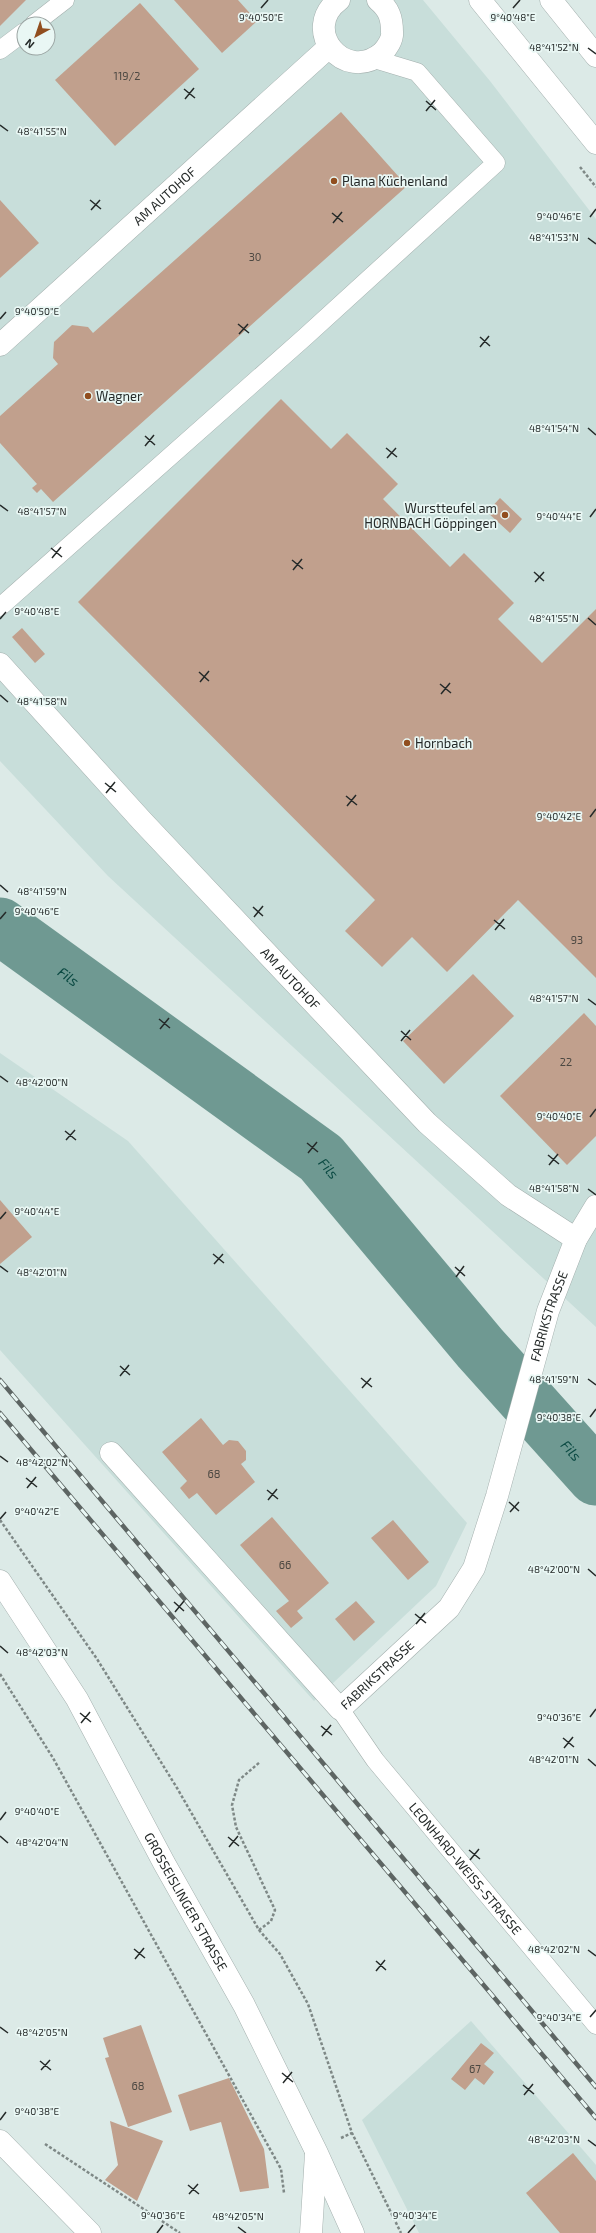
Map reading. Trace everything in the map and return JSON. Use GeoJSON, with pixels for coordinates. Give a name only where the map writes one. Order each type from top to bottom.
{"type":"FeatureCollection","features":[{"type":"Feature","properties":{"kind":"street"},"geometry":{"type":"LineString","coordinates":[[339,0],[331,6],[325,18],[324,33],[329,47],[342,59],[358,62],[374,59],[386,49],[392,36],[392,18],[386,6],[378,0]]}},
{"type":"Feature","properties":{"kind":"street"},"geometry":{"type":"LineString","coordinates":[[480,0],[596,143]]}},
{"type":"Feature","properties":{"kind":"street"},"geometry":{"type":"LineString","coordinates":[[551,0],[596,56]]}},
{"type":"Feature","properties":{"kind":"street","name":"AM AUTOHOF"},"geometry":{"type":"LineString","coordinates":[[0,345],[329,47]]}},
{"type":"Feature","properties":{"kind":"street","name":"AM AUTOHOF"},"geometry":{"type":"LineString","coordinates":[[0,664],[147,826],[426,1123],[508,1195],[576,1239]]}},
{"type":"Feature","properties":{"kind":"street"},"geometry":{"type":"LineString","coordinates":[[576,1239],[596,1206]]}},
{"type":"Feature","properties":{"kind":"street","name":"FABRIKSTRASSE"},"geometry":{"type":"LineString","coordinates":[[112,1453],[340,1709],[449,1608],[474,1568],[497,1496],[548,1310],[576,1239]]}},
{"type":"Feature","properties":{"kind":"street","name":"GROSSEISLINGER STRASSE"},"geometry":{"type":"LineString","coordinates":[[0,1581],[77,1699],[164,1863],[244,2005],[316,2151],[353,2233]]}},
{"type":"Feature","properties":{"kind":"street"},"geometry":{"type":"LineString","coordinates":[[0,2141],[90,2233]]}},
{"type":"Feature","properties":{"kind":"street"},"geometry":{"type":"LineString","coordinates":[[311,2233],[316,2151]]}},
{"type":"Feature","properties":{"kind":"lane"},"geometry":{"type":"LineString","coordinates":[[44,16],[65,0]]}},
{"type":"Feature","properties":{"kind":"lane"},"geometry":{"type":"LineString","coordinates":[[0,50],[16,38]]}},
{"type":"Feature","properties":{"kind":"lane"},"geometry":{"type":"LineString","coordinates":[[0,607],[305,337],[496,163],[416,72],[374,59]]}},
{"type":"Feature","properties":{"kind":"lane","name":"LEONHARD-WEISS-STRASSE"},"geometry":{"type":"LineString","coordinates":[[340,1709],[375,1760],[596,2025]]}},
{"type":"Feature","properties":{"kind":"path"},"geometry":{"type":"LineString","coordinates":[[0,1520],[97,1658],[177,1788],[259,1930],[280,1954],[308,2004],[352,2133],[401,2233]]}},
{"type":"Feature","properties":{"kind":"path"},"geometry":{"type":"LineString","coordinates":[[0,1674],[53,1758],[281,2169]]}},
{"type":"Feature","properties":{"kind":"path"},"geometry":{"type":"LineString","coordinates":[[259,1930],[272,1921],[275,1910],[236,1827],[232,1805],[240,1780],[260,1762]]}},
{"type":"Feature","properties":{"kind":"path"},"geometry":{"type":"LineString","coordinates":[[45,2144],[180,2233]]}},
{"type":"Feature","properties":{"kind":"shaded area"},"geometry":{"type":"Polygon","coordinates":[[[0,0],[423,0],[490,81],[596,219],[596,1327],[108,876],[0,761],[0,0]]]}},
{"type":"Feature","properties":{"kind":"shaded area"},"geometry":{"type":"Polygon","coordinates":[[[0,1053],[128,1141],[467,1523],[436,1586],[314,1701],[0,1350],[0,1053]]]}},
{"type":"Feature","properties":{"kind":"shaded area"},"geometry":{"type":"Polygon","coordinates":[[[471,2021],[596,2165],[596,2233],[419,2233],[362,2120],[471,2021]]]}},
{"type":"Feature","properties":{"kind":"building"},"geometry":{"type":"Polygon","coordinates":[[[0,0],[26,0],[0,26],[0,0]]]}},
{"type":"Feature","properties":{"kind":"building"},"geometry":{"type":"Polygon","coordinates":[[[174,0],[238,0],[257,21],[222,53],[174,0]]]}},
{"type":"Feature","properties":{"kind":"building"},"geometry":{"type":"Polygon","coordinates":[[[140,3],[199,69],[115,146],[55,80],[140,3]]]}},
{"type":"Feature","properties":{"kind":"building"},"geometry":{"type":"Polygon","coordinates":[[[341,112],[407,186],[53,502],[41,489],[37,493],[32,488],[37,484],[0,443],[0,416],[58,364],[53,358],[54,342],[72,325],[88,327],[93,333],[341,112]]]}},
{"type":"Feature","properties":{"kind":"building"},"geometry":{"type":"Polygon","coordinates":[[[0,200],[39,243],[0,278],[0,200]]]}},
{"type":"Feature","properties":{"kind":"building","name":"Hornbach"},"geometry":{"type":"Polygon","coordinates":[[[281,399],[331,449],[347,433],[398,484],[383,499],[450,567],[464,553],[514,603],[498,619],[542,663],[596,609],[596,978],[518,900],[447,972],[412,937],[382,967],[345,931],[375,900],[78,602],[281,399]]]}},
{"type":"Feature","properties":{"kind":"building","name":"Wurstteufel am HORNBACH Göppingen"},"geometry":{"type":"Polygon","coordinates":[[[500,498],[522,519],[510,533],[487,512],[500,498]]]}},
{"type":"Feature","properties":{"kind":"building"},"geometry":{"type":"Polygon","coordinates":[[[22,628],[45,654],[35,663],[12,637],[22,628]]]}},
{"type":"Feature","properties":{"kind":"building"},"geometry":{"type":"Polygon","coordinates":[[[473,974],[514,1016],[444,1084],[403,1041],[473,974]]]}},
{"type":"Feature","properties":{"kind":"building"},"geometry":{"type":"Polygon","coordinates":[[[584,1013],[596,1026],[596,1136],[567,1165],[500,1096],[584,1013]]]}},
{"type":"Feature","properties":{"kind":"building"},"geometry":{"type":"Polygon","coordinates":[[[0,1200],[32,1237],[0,1264],[0,1200]]]}},
{"type":"Feature","properties":{"kind":"building"},"geometry":{"type":"Polygon","coordinates":[[[201,1418],[223,1445],[229,1440],[238,1441],[246,1451],[246,1460],[241,1464],[255,1482],[216,1515],[197,1493],[189,1499],[180,1488],[187,1481],[162,1452],[201,1418]]]}},
{"type":"Feature","properties":{"kind":"building"},"geometry":{"type":"Polygon","coordinates":[[[272,1517],[329,1583],[297,1611],[303,1618],[291,1628],[276,1611],[289,1601],[240,1545],[272,1517]]]}},
{"type":"Feature","properties":{"kind":"building"},"geometry":{"type":"Polygon","coordinates":[[[393,1520],[429,1562],[408,1580],[371,1538],[393,1520]]]}},
{"type":"Feature","properties":{"kind":"building"},"geometry":{"type":"Polygon","coordinates":[[[356,1601],[375,1622],[354,1641],[335,1619],[356,1601]]]}},
{"type":"Feature","properties":{"kind":"building"},"geometry":{"type":"Polygon","coordinates":[[[141,2025],[172,2112],[128,2127],[105,2058],[109,2057],[103,2038],[141,2025]]]}},
{"type":"Feature","properties":{"kind":"building"},"geometry":{"type":"Polygon","coordinates":[[[481,2043],[494,2053],[484,2064],[494,2072],[484,2085],[475,2078],[465,2090],[451,2079],[481,2043]]]}},
{"type":"Feature","properties":{"kind":"building"},"geometry":{"type":"Polygon","coordinates":[[[229,2078],[264,2149],[269,2188],[240,2192],[221,2122],[190,2131],[178,2095],[229,2078]]]}},
{"type":"Feature","properties":{"kind":"building"},"geometry":{"type":"Polygon","coordinates":[[[110,2121],[163,2141],[137,2201],[105,2180],[118,2165],[110,2121]]]}},
{"type":"Feature","properties":{"kind":"building"},"geometry":{"type":"Polygon","coordinates":[[[573,2153],[596,2181],[596,2233],[560,2233],[526,2193],[573,2153]]]}},
{"type":"Feature","properties":{"kind":"waterway","name":"Fils"},"geometry":{"type":"LineString","coordinates":[[0,926],[321,1158],[480,1348],[596,1477]]}},
{"type":"Feature","properties":{"kind":"railway"},"geometry":{"type":"LineString","coordinates":[[0,1380],[596,2087]]}},
{"type":"Feature","properties":{"kind":"railway"},"geometry":{"type":"LineString","coordinates":[[0,1413],[596,2118]]}},
{"type":"Feature","properties":{"kind":"place","name":"Plana Küchenland"},"geometry":{"type":"Point","coordinates":[334,181]}},
{"type":"Feature","properties":{"kind":"place","name":"Wagner"},"geometry":{"type":"Point","coordinates":[88,396]}},
{"type":"Feature","properties":{"kind":"place","name":"Wurstteufel am HORNBACH Göppingen"},"geometry":{"type":"Point","coordinates":[505,515]}},
{"type":"Feature","properties":{"kind":"place","name":"Hornbach"},"geometry":{"type":"Point","coordinates":[407,743]}}]}
